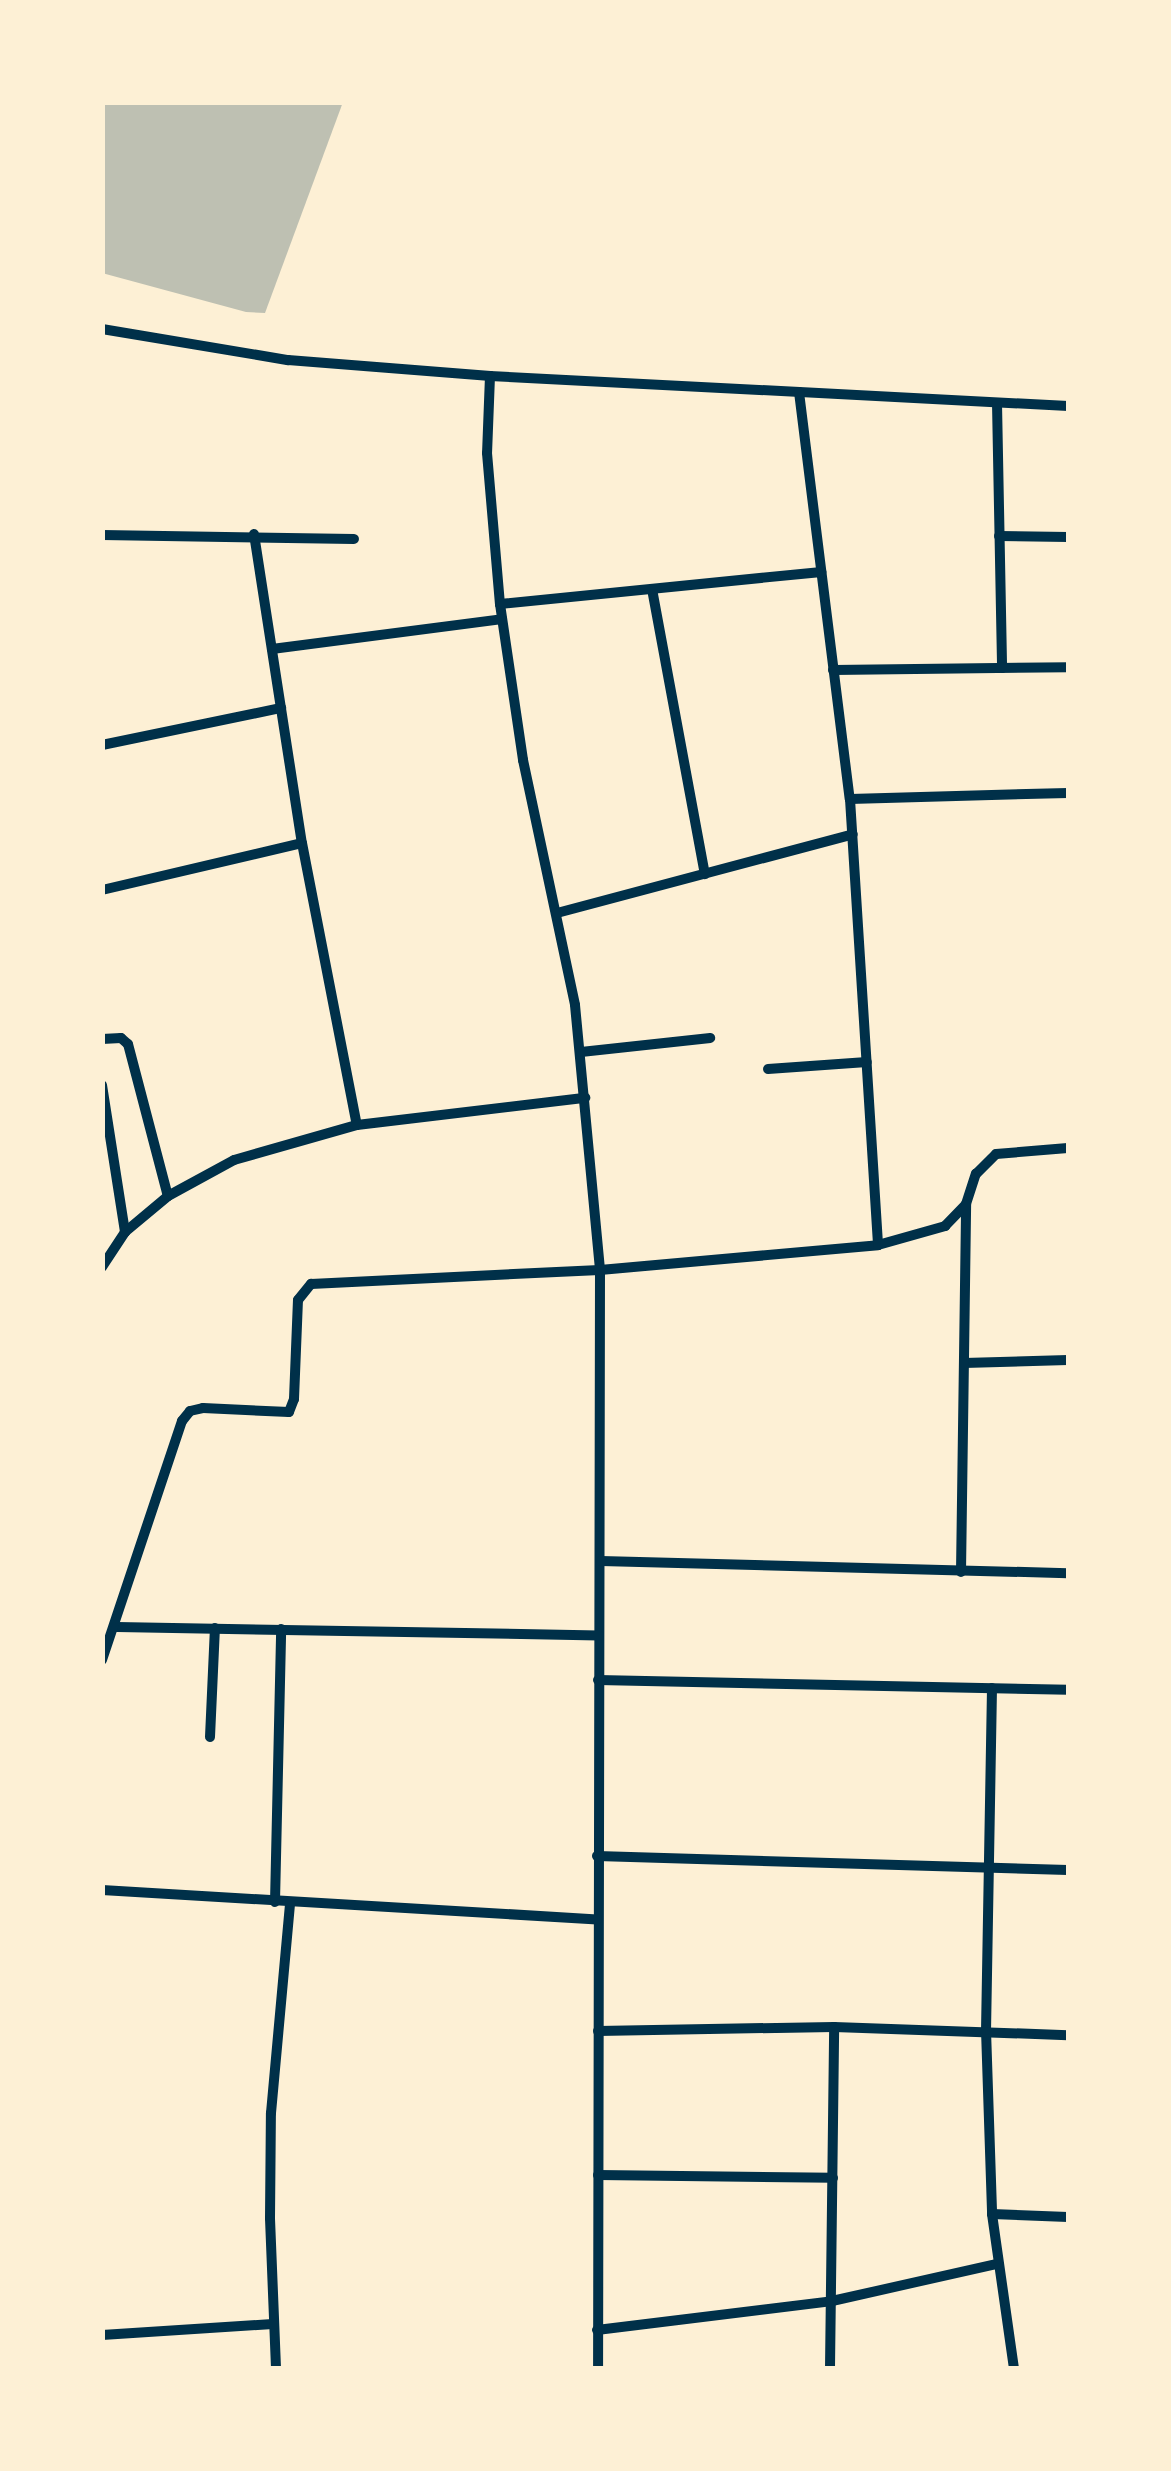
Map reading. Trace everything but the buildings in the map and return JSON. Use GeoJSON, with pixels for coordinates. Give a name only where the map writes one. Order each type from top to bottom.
{"type":"FeatureCollection","features":[{"type":"Feature","properties":{"kind":"street"},"geometry":{"type":"LineString","coordinates":[[102,330],[288,360],[490,376],[1068,406]]}},
{"type":"Feature","properties":{"kind":"street"},"geometry":{"type":"LineString","coordinates":[[490,376],[487,453],[500,604],[523,760],[557,913],[581,1052],[600,1270],[598,2368]]}},
{"type":"Feature","properties":{"kind":"street"},"geometry":{"type":"LineString","coordinates":[[799,392],[850,799],[878,1245]]}},
{"type":"Feature","properties":{"kind":"street"},"geometry":{"type":"LineString","coordinates":[[997,403],[1002,668]]}},
{"type":"Feature","properties":{"kind":"street"},"geometry":{"type":"LineString","coordinates":[[102,535],[254,534],[354,539]]}},
{"type":"Feature","properties":{"kind":"street"},"geometry":{"type":"LineString","coordinates":[[254,534],[302,843],[357,1125]]}},
{"type":"Feature","properties":{"kind":"street"},"geometry":{"type":"LineString","coordinates":[[1000,536],[1068,537]]}},
{"type":"Feature","properties":{"kind":"street"},"geometry":{"type":"LineString","coordinates":[[500,604],[821,572]]}},
{"type":"Feature","properties":{"kind":"street"},"geometry":{"type":"LineString","coordinates":[[652,590],[706,874]]}},
{"type":"Feature","properties":{"kind":"street"},"geometry":{"type":"LineString","coordinates":[[272,648],[502,619]]}},
{"type":"Feature","properties":{"kind":"street"},"geometry":{"type":"LineString","coordinates":[[833,670],[1068,667]]}},
{"type":"Feature","properties":{"kind":"street"},"geometry":{"type":"LineString","coordinates":[[102,744],[282,708]]}},
{"type":"Feature","properties":{"kind":"street"},"geometry":{"type":"LineString","coordinates":[[850,799],[1068,793]]}},
{"type":"Feature","properties":{"kind":"street"},"geometry":{"type":"LineString","coordinates":[[557,913],[853,834]]}},
{"type":"Feature","properties":{"kind":"street"},"geometry":{"type":"LineString","coordinates":[[102,890],[302,843]]}},
{"type":"Feature","properties":{"kind":"street"},"geometry":{"type":"LineString","coordinates":[[102,1039],[121,1038],[128,1044],[168,1196]]}},
{"type":"Feature","properties":{"kind":"street"},"geometry":{"type":"LineString","coordinates":[[581,1052],[710,1038]]}},
{"type":"Feature","properties":{"kind":"street"},"geometry":{"type":"LineString","coordinates":[[768,1070],[867,1062]]}},
{"type":"Feature","properties":{"kind":"street"},"geometry":{"type":"LineString","coordinates":[[102,1085],[125,1232]]}},
{"type":"Feature","properties":{"kind":"street"},"geometry":{"type":"LineString","coordinates":[[102,1267],[125,1232],[168,1196],[234,1160],[357,1125],[585,1098]]}},
{"type":"Feature","properties":{"kind":"street"},"geometry":{"type":"LineString","coordinates":[[962,1572],[966,1204],[976,1174],[996,1154],[1068,1148]]}},
{"type":"Feature","properties":{"kind":"street"},"geometry":{"type":"LineString","coordinates":[[102,1660],[186,1416],[203,1408],[284,1414],[293,1406],[297,1306],[305,1288],[318,1282],[600,1270],[878,1245],[944,1226],[966,1204]]}},
{"type":"Feature","properties":{"kind":"street"},"geometry":{"type":"LineString","coordinates":[[964,1363],[1068,1360]]}},
{"type":"Feature","properties":{"kind":"street"},"geometry":{"type":"LineString","coordinates":[[601,1561],[1068,1573]]}},
{"type":"Feature","properties":{"kind":"street"},"geometry":{"type":"LineString","coordinates":[[116,1627],[599,1634]]}},
{"type":"Feature","properties":{"kind":"street"},"geometry":{"type":"LineString","coordinates":[[210,1737],[215,1628]]}},
{"type":"Feature","properties":{"kind":"street"},"geometry":{"type":"LineString","coordinates":[[275,1902],[281,1629]]}},
{"type":"Feature","properties":{"kind":"street"},"geometry":{"type":"LineString","coordinates":[[598,1680],[1068,1690]]}},
{"type":"Feature","properties":{"kind":"street"},"geometry":{"type":"LineString","coordinates":[[992,1688],[986,2030],[996,2264],[1014,2368]]}},
{"type":"Feature","properties":{"kind":"street"},"geometry":{"type":"LineString","coordinates":[[597,1856],[1068,1870]]}},
{"type":"Feature","properties":{"kind":"street"},"geometry":{"type":"LineString","coordinates":[[102,1890],[597,1918]]}},
{"type":"Feature","properties":{"kind":"street"},"geometry":{"type":"LineString","coordinates":[[276,2368],[272,2113],[290,1902]]}},
{"type":"Feature","properties":{"kind":"street"},"geometry":{"type":"LineString","coordinates":[[598,2031],[834,2026],[1068,2034]]}},
{"type":"Feature","properties":{"kind":"street"},"geometry":{"type":"LineString","coordinates":[[830,2368],[834,2026]]}},
{"type":"Feature","properties":{"kind":"street"},"geometry":{"type":"LineString","coordinates":[[598,2175],[833,2178]]}},
{"type":"Feature","properties":{"kind":"street"},"geometry":{"type":"LineString","coordinates":[[992,2214],[1068,2218]]}},
{"type":"Feature","properties":{"kind":"street"},"geometry":{"type":"LineString","coordinates":[[597,2330],[832,2301],[996,2264]]}},
{"type":"Feature","properties":{"kind":"street"},"geometry":{"type":"LineString","coordinates":[[102,2335],[273,2324]]}}]}
